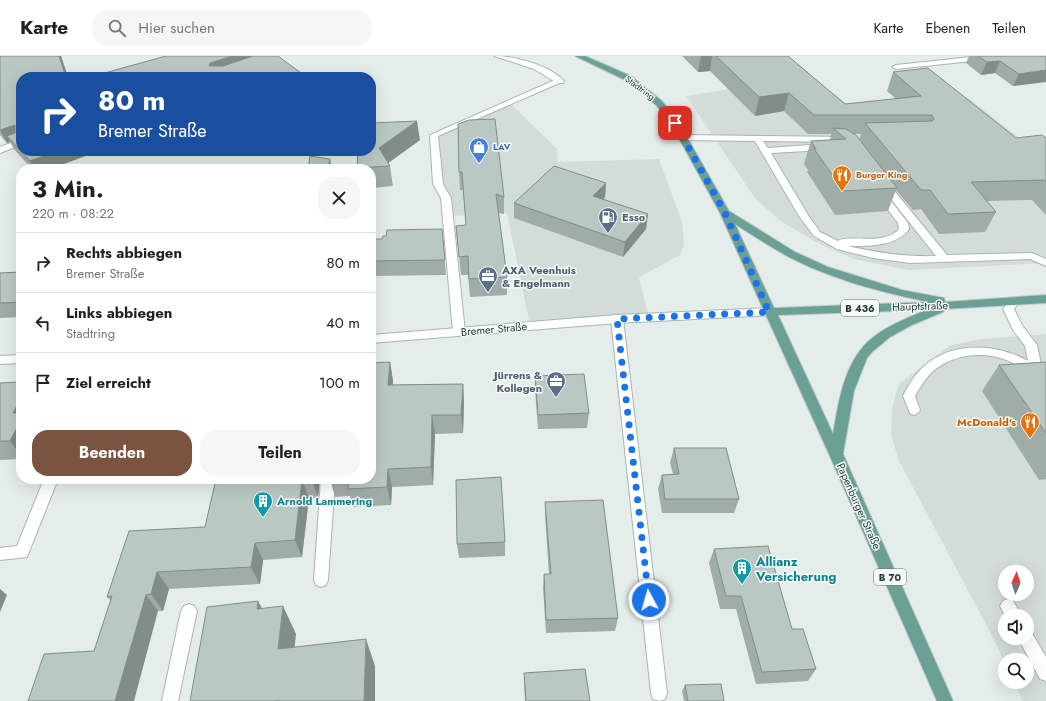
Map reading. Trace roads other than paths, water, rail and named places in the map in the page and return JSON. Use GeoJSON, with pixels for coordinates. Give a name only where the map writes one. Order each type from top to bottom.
{"type":"FeatureCollection","features":[{"type":"Feature","properties":{"kind":"main road","name":"Stadtring"},"geometry":{"type":"LineString","coordinates":[[579,56],[628,78],[659,103],[675,123],[725,213],[769,312]]}},
{"type":"Feature","properties":{"kind":"main road","name":"B 436"},"geometry":{"type":"LineString","coordinates":[[725,213],[785,251],[824,269],[901,293],[955,305]]}},
{"type":"Feature","properties":{"kind":"main road","name":"Hauptstraße"},"geometry":{"type":"LineString","coordinates":[[769,312],[955,305],[1046,299]]}},
{"type":"Feature","properties":{"kind":"main road"},"geometry":{"type":"LineString","coordinates":[[836,454],[852,379],[862,355],[877,341],[896,328],[922,315],[955,305]]}},
{"type":"Feature","properties":{"kind":"main road","name":"Papenburger Straße"},"geometry":{"type":"LineString","coordinates":[[769,312],[836,454],[945,701]]}},
{"type":"Feature","properties":{"kind":"street"},"geometry":{"type":"LineString","coordinates":[[459,332],[446,198],[438,184],[434,136],[560,82],[537,68],[498,56]]}},
{"type":"Feature","properties":{"kind":"street"},"geometry":{"type":"LineString","coordinates":[[896,67],[1001,56]]}},
{"type":"Feature","properties":{"kind":"street"},"geometry":{"type":"LineString","coordinates":[[684,138],[853,141]]}},
{"type":"Feature","properties":{"kind":"street"},"geometry":{"type":"LineString","coordinates":[[758,139],[804,216],[822,237],[847,249],[873,256],[910,260],[1032,256],[1046,263]]}},
{"type":"Feature","properties":{"kind":"street"},"geometry":{"type":"LineString","coordinates":[[0,150],[16,144]]}},
{"type":"Feature","properties":{"kind":"street"},"geometry":{"type":"LineString","coordinates":[[765,151],[833,146],[842,148]]}},
{"type":"Feature","properties":{"kind":"street"},"geometry":{"type":"LineString","coordinates":[[877,175],[944,259]]}},
{"type":"Feature","properties":{"kind":"street"},"geometry":{"type":"LineString","coordinates":[[822,237],[854,244],[890,238],[901,234],[904,229],[903,223],[876,187]]}},
{"type":"Feature","properties":{"kind":"street"},"geometry":{"type":"LineString","coordinates":[[1016,301],[1008,309],[1017,327],[1031,345],[1041,374]]}},
{"type":"Feature","properties":{"kind":"street","name":"Bremer Straße"},"geometry":{"type":"LineString","coordinates":[[376,339],[617,319],[769,312]]}},
{"type":"Feature","properties":{"kind":"street"},"geometry":{"type":"LineString","coordinates":[[617,319],[659,693]]}},
{"type":"Feature","properties":{"kind":"street"},"geometry":{"type":"LineString","coordinates":[[914,410],[909,396],[918,380],[928,368],[949,356],[968,351],[988,351],[1005,354],[1022,362],[1041,374]]}},
{"type":"Feature","properties":{"kind":"street"},"geometry":{"type":"LineString","coordinates":[[0,360],[16,359]]}},
{"type":"Feature","properties":{"kind":"street"},"geometry":{"type":"LineString","coordinates":[[0,554],[22,552],[49,484]]}},
{"type":"Feature","properties":{"kind":"street"},"geometry":{"type":"LineString","coordinates":[[321,580],[328,484]]}},
{"type":"Feature","properties":{"kind":"street"},"geometry":{"type":"LineString","coordinates":[[170,701],[189,611]]}},
{"type":"Feature","properties":{"kind":"street"},"geometry":{"type":"LineString","coordinates":[[1030,645],[1046,674]]}},
{"type":"Feature","properties":{"kind":"place","name":"LAV"},"geometry":{"type":"Point","coordinates":[479,164]}},
{"type":"Feature","properties":{"kind":"place","name":"Burger King"},"geometry":{"type":"Point","coordinates":[842,192]}},
{"type":"Feature","properties":{"kind":"place","name":"Esso"},"geometry":{"type":"Point","coordinates":[608,234]}},
{"type":"Feature","properties":{"kind":"place","name":"AXA Veenhuis & Engelmann"},"geometry":{"type":"Point","coordinates":[488,293]}},
{"type":"Feature","properties":{"kind":"place","name":"Jürrens & Kollegen"},"geometry":{"type":"Point","coordinates":[556,398]}},
{"type":"Feature","properties":{"kind":"place","name":"McDonald's"},"geometry":{"type":"Point","coordinates":[1030,439]}},
{"type":"Feature","properties":{"kind":"place","name":"Arnold Lammering"},"geometry":{"type":"Point","coordinates":[263,518]}},
{"type":"Feature","properties":{"kind":"place","name":"Allianz Versicherung"},"geometry":{"type":"Point","coordinates":[742,585]}}]}
